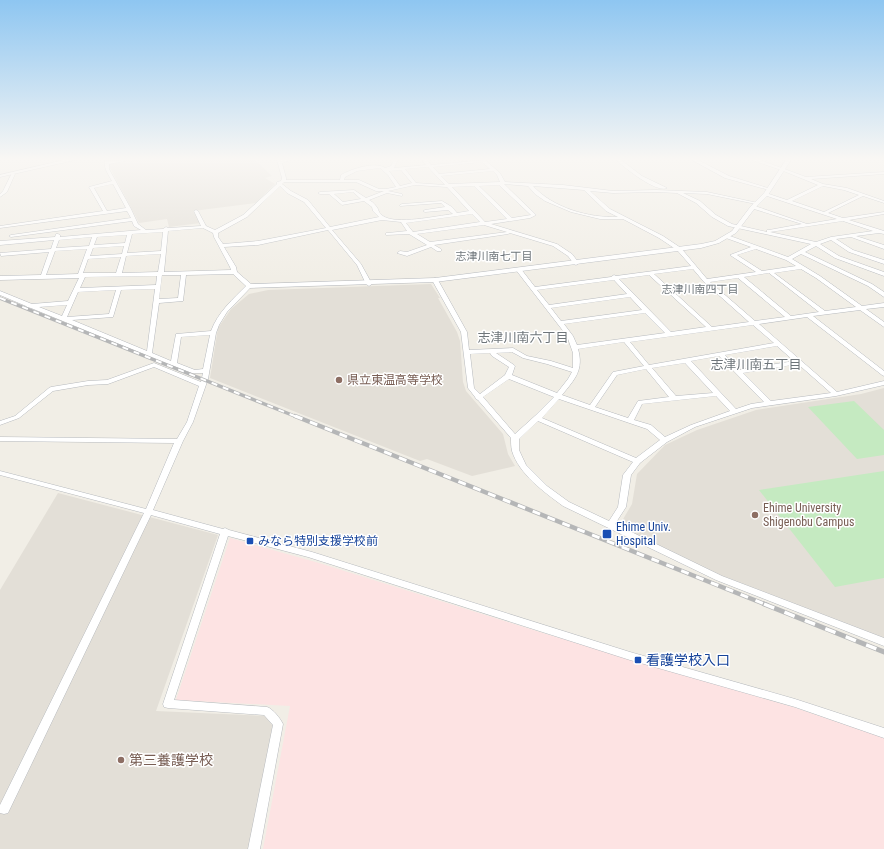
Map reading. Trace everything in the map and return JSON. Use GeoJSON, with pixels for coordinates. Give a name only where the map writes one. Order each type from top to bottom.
{"type":"FeatureCollection","features":[{"type":"Feature","properties":{"kind":"street"},"geometry":{"type":"LineString","coordinates":[[99,200],[106,212]]}},
{"type":"Feature","properties":{"kind":"street"},"geometry":{"type":"LineString","coordinates":[[124,200],[138,227],[145,230]]}},
{"type":"Feature","properties":{"kind":"street"},"geometry":{"type":"LineString","coordinates":[[216,232],[245,216],[262,200]]}},
{"type":"Feature","properties":{"kind":"street"},"geometry":{"type":"LineString","coordinates":[[303,200],[359,264],[369,284]]}},
{"type":"Feature","properties":{"kind":"street"},"geometry":{"type":"LineString","coordinates":[[338,200],[342,204],[363,200]]}},
{"type":"Feature","properties":{"kind":"street"},"geometry":{"type":"LineString","coordinates":[[367,200],[383,218],[388,221],[403,222],[473,212]]}},
{"type":"Feature","properties":{"kind":"street"},"geometry":{"type":"LineString","coordinates":[[462,200],[483,224],[556,245],[570,255],[576,263]]}},
{"type":"Feature","properties":{"kind":"street"},"geometry":{"type":"LineString","coordinates":[[490,200],[510,220]]}},
{"type":"Feature","properties":{"kind":"street"},"geometry":{"type":"LineString","coordinates":[[388,234],[412,233],[483,224],[510,220],[534,214],[519,200]]}},
{"type":"Feature","properties":{"kind":"street"},"geometry":{"type":"LineString","coordinates":[[547,200],[554,204],[593,217],[623,218]]}},
{"type":"Feature","properties":{"kind":"street"},"geometry":{"type":"LineString","coordinates":[[597,200],[602,205],[623,218],[661,237],[679,249],[706,281],[836,394]]}},
{"type":"Feature","properties":{"kind":"street"},"geometry":{"type":"LineString","coordinates":[[693,200],[722,221],[738,227],[816,244],[837,257],[884,274]]}},
{"type":"Feature","properties":{"kind":"street"},"geometry":{"type":"LineString","coordinates":[[737,200],[807,225]]}},
{"type":"Feature","properties":{"kind":"street"},"geometry":{"type":"LineString","coordinates":[[216,232],[216,237],[233,267],[234,272],[249,286],[369,284],[435,280],[519,270],[679,249],[717,242],[728,237],[760,200]]}},
{"type":"Feature","properties":{"kind":"street"},"geometry":{"type":"LineString","coordinates":[[785,200],[883,232]]}},
{"type":"Feature","properties":{"kind":"street"},"geometry":{"type":"LineString","coordinates":[[826,213],[854,200]]}},
{"type":"Feature","properties":{"kind":"street"},"geometry":{"type":"LineString","coordinates":[[402,205],[442,202],[457,215]]}},
{"type":"Feature","properties":{"kind":"street"},"geometry":{"type":"LineString","coordinates":[[425,212],[450,208]]}},
{"type":"Feature","properties":{"kind":"street"},"geometry":{"type":"LineString","coordinates":[[0,227],[129,209]]}},
{"type":"Feature","properties":{"kind":"street"},"geometry":{"type":"LineString","coordinates":[[196,211],[204,226]]}},
{"type":"Feature","properties":{"kind":"street"},"geometry":{"type":"LineString","coordinates":[[763,232],[884,213]]}},
{"type":"Feature","properties":{"kind":"street"},"geometry":{"type":"LineString","coordinates":[[221,246],[258,243],[383,218]]}},
{"type":"Feature","properties":{"kind":"street"},"geometry":{"type":"LineString","coordinates":[[127,244],[0,255],[3,243],[11,236],[133,219]]}},
{"type":"Feature","properties":{"kind":"street"},"geometry":{"type":"LineString","coordinates":[[403,222],[412,233],[439,250]]}},
{"type":"Feature","properties":{"kind":"street"},"geometry":{"type":"LineString","coordinates":[[11,236],[12,225]]}},
{"type":"Feature","properties":{"kind":"street"},"geometry":{"type":"LineString","coordinates":[[3,243],[166,228],[204,226],[216,232]]}},
{"type":"Feature","properties":{"kind":"street"},"geometry":{"type":"LineString","coordinates":[[149,355],[157,287],[164,252],[166,228]]}},
{"type":"Feature","properties":{"kind":"street"},"geometry":{"type":"LineString","coordinates":[[43,276],[60,229]]}},
{"type":"Feature","properties":{"kind":"street"},"geometry":{"type":"LineString","coordinates":[[119,274],[130,232]]}},
{"type":"Feature","properties":{"kind":"street"},"geometry":{"type":"LineString","coordinates":[[400,253],[407,254],[431,245],[510,232]]}},
{"type":"Feature","properties":{"kind":"street"},"geometry":{"type":"LineString","coordinates":[[788,259],[831,238],[883,232]]}},
{"type":"Feature","properties":{"kind":"street"},"geometry":{"type":"LineString","coordinates":[[62,319],[77,290],[95,235]]}},
{"type":"Feature","properties":{"kind":"street"},"geometry":{"type":"LineString","coordinates":[[851,236],[884,247]]}},
{"type":"Feature","properties":{"kind":"street"},"geometry":{"type":"LineString","coordinates":[[728,237],[788,259],[802,267],[884,325]]}},
{"type":"Feature","properties":{"kind":"street"},"geometry":{"type":"LineString","coordinates":[[831,238],[851,251],[884,262]]}},
{"type":"Feature","properties":{"kind":"street"},"geometry":{"type":"LineString","coordinates":[[757,247],[733,255],[761,273]]}},
{"type":"Feature","properties":{"kind":"street"},"geometry":{"type":"LineString","coordinates":[[87,258],[164,252]]}},
{"type":"Feature","properties":{"kind":"street"},"geometry":{"type":"LineString","coordinates":[[803,253],[870,285],[884,295]]}},
{"type":"Feature","properties":{"kind":"street"},"geometry":{"type":"LineString","coordinates":[[534,289],[694,267]]}},
{"type":"Feature","properties":{"kind":"street"},"geometry":{"type":"LineString","coordinates":[[706,281],[802,267]]}},
{"type":"Feature","properties":{"kind":"street"},"geometry":{"type":"LineString","coordinates":[[514,438],[537,418],[568,383],[576,371],[576,347],[560,323],[519,270]]}},
{"type":"Feature","properties":{"kind":"street"},"geometry":{"type":"LineString","coordinates":[[0,278],[234,272]]}},
{"type":"Feature","properties":{"kind":"street"},"geometry":{"type":"LineString","coordinates":[[770,272],[824,313]]}},
{"type":"Feature","properties":{"kind":"street"},"geometry":{"type":"LineString","coordinates":[[156,301],[181,300],[184,273]]}},
{"type":"Feature","properties":{"kind":"street"},"geometry":{"type":"LineString","coordinates":[[650,273],[710,328]]}},
{"type":"Feature","properties":{"kind":"street"},"geometry":{"type":"LineString","coordinates":[[739,276],[789,318]]}},
{"type":"Feature","properties":{"kind":"street"},"geometry":{"type":"LineString","coordinates":[[614,278],[670,334]]}},
{"type":"Feature","properties":{"kind":"street"},"geometry":{"type":"LineString","coordinates":[[435,280],[464,332],[471,388],[478,398],[514,438],[516,450],[523,466],[544,488],[566,504],[719,578],[884,642]]}},
{"type":"Feature","properties":{"kind":"street"},"geometry":{"type":"LineString","coordinates":[[4,809],[149,511],[179,441],[190,422],[203,385],[213,333],[225,311],[249,286]]}},
{"type":"Feature","properties":{"kind":"street"},"geometry":{"type":"LineString","coordinates":[[77,290],[157,287]]}},
{"type":"Feature","properties":{"kind":"street"},"geometry":{"type":"LineString","coordinates":[[62,319],[111,316],[119,288]]}},
{"type":"Feature","properties":{"kind":"street"},"geometry":{"type":"LineString","coordinates":[[0,293],[27,306],[149,355],[194,372],[206,371]]}},
{"type":"Feature","properties":{"kind":"street"},"geometry":{"type":"LineString","coordinates":[[548,307],[631,295]]}},
{"type":"Feature","properties":{"kind":"street"},"geometry":{"type":"LineString","coordinates":[[27,306],[71,303]]}},
{"type":"Feature","properties":{"kind":"street"},"geometry":{"type":"LineString","coordinates":[[576,347],[884,305]]}},
{"type":"Feature","properties":{"kind":"street"},"geometry":{"type":"LineString","coordinates":[[560,323],[646,311]]}},
{"type":"Feature","properties":{"kind":"street"},"geometry":{"type":"LineString","coordinates":[[808,315],[884,374]]}},
{"type":"Feature","properties":{"kind":"street"},"geometry":{"type":"LineString","coordinates":[[174,364],[178,335],[213,333]]}},
{"type":"Feature","properties":{"kind":"street"},"geometry":{"type":"LineString","coordinates":[[624,340],[673,397]]}},
{"type":"Feature","properties":{"kind":"street"},"geometry":{"type":"LineString","coordinates":[[592,406],[615,373],[779,344]]}},
{"type":"Feature","properties":{"kind":"street"},"geometry":{"type":"LineString","coordinates":[[467,352],[513,350],[525,357],[549,362],[576,371]]}},
{"type":"Feature","properties":{"kind":"street"},"geometry":{"type":"LineString","coordinates":[[478,398],[508,376],[512,366],[494,355],[492,351]]}},
{"type":"Feature","properties":{"kind":"street"},"geometry":{"type":"LineString","coordinates":[[720,354],[769,403]]}},
{"type":"Feature","properties":{"kind":"street"},"geometry":{"type":"LineString","coordinates":[[686,360],[734,411]]}},
{"type":"Feature","properties":{"kind":"street"},"geometry":{"type":"LineString","coordinates":[[738,372],[799,362]]}},
{"type":"Feature","properties":{"kind":"street"},"geometry":{"type":"LineString","coordinates":[[0,423],[17,417],[51,389],[88,383],[108,382],[154,365],[203,385]]}},
{"type":"Feature","properties":{"kind":"street"},"geometry":{"type":"LineString","coordinates":[[508,376],[557,396],[592,406],[649,427],[664,440]]}},
{"type":"Feature","properties":{"kind":"street"},"geometry":{"type":"LineString","coordinates":[[611,525],[622,507],[627,475],[637,462],[664,440],[693,426],[734,411],[769,403],[836,394],[884,383]]}},
{"type":"Feature","properties":{"kind":"street"},"geometry":{"type":"LineString","coordinates":[[630,420],[640,402],[673,397],[718,394]]}},
{"type":"Feature","properties":{"kind":"street"},"geometry":{"type":"LineString","coordinates":[[537,418],[637,462]]}},
{"type":"Feature","properties":{"kind":"street"},"geometry":{"type":"LineString","coordinates":[[0,439],[179,441]]}},
{"type":"Feature","properties":{"kind":"street"},"geometry":{"type":"LineString","coordinates":[[0,473],[309,554],[630,656],[795,703],[884,733]]}},
{"type":"Feature","properties":{"kind":"street"},"geometry":{"type":"LineString","coordinates":[[225,531],[168,704],[267,711],[278,724],[254,849]]}},
{"type":"Feature","properties":{"kind":"shaded area"},"geometry":{"type":"Polygon","coordinates":[[[127,200],[259,200],[256,203],[193,211],[201,223],[169,227],[167,219],[139,223],[127,200]]]}},
{"type":"Feature","properties":{"kind":"shaded area","name":"県立東温高等学校"},"geometry":{"type":"Polygon","coordinates":[[[431,284],[440,298],[438,298],[457,332],[460,341],[463,382],[466,391],[503,434],[508,454],[515,466],[472,476],[427,459],[420,461],[210,378],[218,328],[231,309],[249,294],[268,290],[431,284]]]}},
{"type":"Feature","properties":{"kind":"shaded area","name":"Ehime University Shigenobu Campus"},"geometry":{"type":"Polygon","coordinates":[[[884,388],[884,639],[720,575],[619,526],[632,504],[637,474],[665,445],[697,430],[756,410],[861,394],[884,388]]]}},
{"type":"Feature","properties":{"kind":"shaded area"},"geometry":{"type":"Polygon","coordinates":[[[58,493],[218,535],[156,711],[265,716],[273,725],[248,849],[0,849],[0,590],[58,493]]]}},
{"type":"Feature","properties":{"kind":"shaded area"},"geometry":{"type":"Polygon","coordinates":[[[230,538],[319,563],[546,634],[796,708],[884,738],[884,849],[263,849],[290,706],[176,700],[230,538]]]}},
{"type":"Feature","properties":{"kind":"green space"},"geometry":{"type":"Polygon","coordinates":[[[854,401],[884,430],[884,455],[857,459],[808,407],[854,401]]]}},
{"type":"Feature","properties":{"kind":"green space"},"geometry":{"type":"Polygon","coordinates":[[[884,471],[884,578],[835,587],[759,490],[884,471]]]}},
{"type":"Feature","properties":{"kind":"railway"},"geometry":{"type":"LineString","coordinates":[[0,298],[297,417]]}},
{"type":"Feature","properties":{"kind":"railway"},"geometry":{"type":"LineString","coordinates":[[295,416],[767,605]]}},
{"type":"Feature","properties":{"kind":"railway"},"geometry":{"type":"LineString","coordinates":[[764,604],[884,652]]}},
{"type":"Feature","properties":{"kind":"place","name":"県立東温高等学校"},"geometry":{"type":"Point","coordinates":[339,380]}},
{"type":"Feature","properties":{"kind":"place","name":"Ehime University Shigenobu Campus"},"geometry":{"type":"Point","coordinates":[755,515]}},
{"type":"Feature","properties":{"kind":"place","name":"Ehime Univ. Hospital"},"geometry":{"type":"Point","coordinates":[607,534]}},
{"type":"Feature","properties":{"kind":"place","name":"みなら特別支援学校前"},"geometry":{"type":"Point","coordinates":[250,541]}},
{"type":"Feature","properties":{"kind":"place","name":"看護学校入口"},"geometry":{"type":"Point","coordinates":[638,660]}},
{"type":"Feature","properties":{"kind":"place","name":"第三養護学校"},"geometry":{"type":"Point","coordinates":[121,760]}},
{"type":"Feature","properties":{"kind":"district","name":"志津川南七丁目"},"geometry":{"type":"Point","coordinates":[494,256]}},
{"type":"Feature","properties":{"kind":"district","name":"志津川南四丁目"},"geometry":{"type":"Point","coordinates":[700,289]}},
{"type":"Feature","properties":{"kind":"district","name":"志津川南六丁目"},"geometry":{"type":"Point","coordinates":[523,337]}},
{"type":"Feature","properties":{"kind":"district","name":"志津川南五丁目"},"geometry":{"type":"Point","coordinates":[756,364]}}]}
